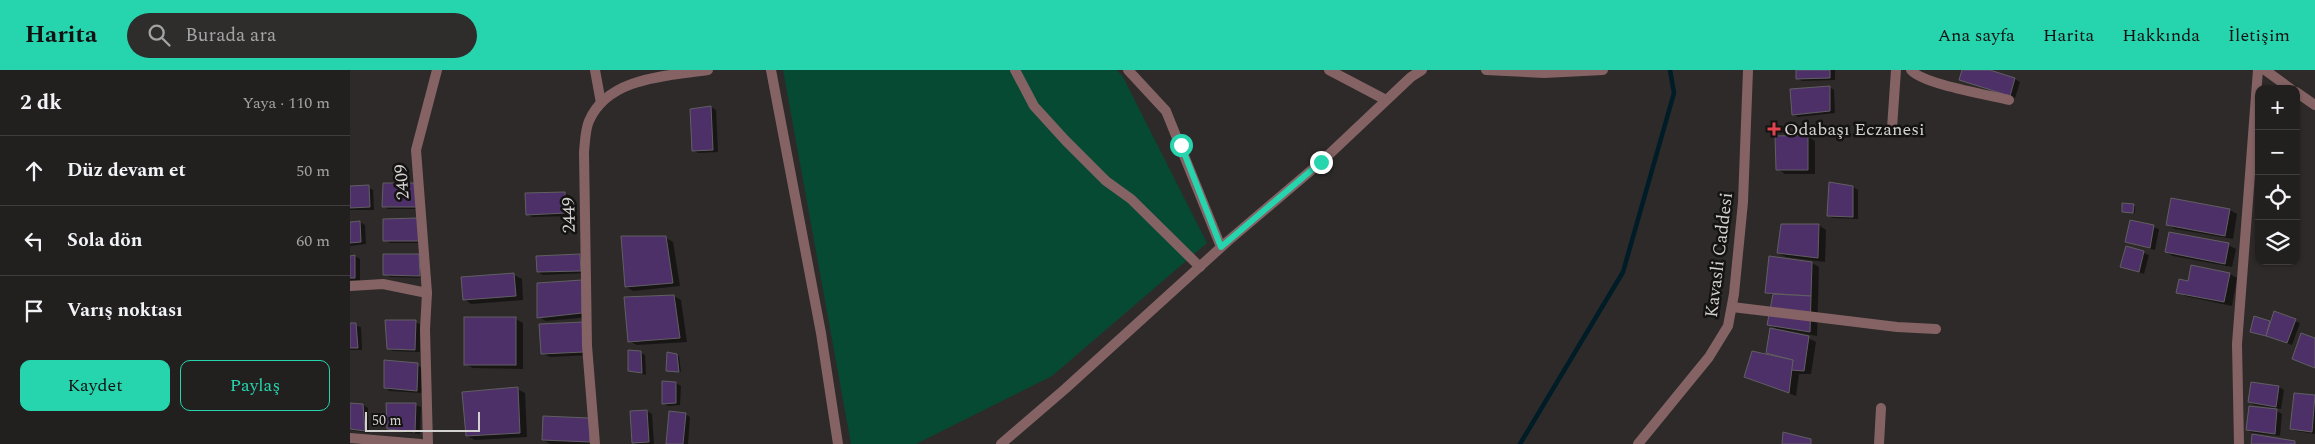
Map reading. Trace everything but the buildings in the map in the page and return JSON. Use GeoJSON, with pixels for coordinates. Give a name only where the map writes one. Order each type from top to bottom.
{"type":"FeatureCollection","features":[{"type":"Feature","properties":{"kind":"street","name":"2409"},"geometry":{"type":"LineString","coordinates":[[428,444],[424,329],[427,293],[416,150],[437,70]]}},
{"type":"Feature","properties":{"kind":"street"},"geometry":{"type":"LineString","coordinates":[[595,70],[601,102]]}},
{"type":"Feature","properties":{"kind":"street","name":"2449"},"geometry":{"type":"LineString","coordinates":[[595,444],[587,346],[584,152],[588,122],[601,102],[620,89],[645,80],[708,70]]}},
{"type":"Feature","properties":{"kind":"street"},"geometry":{"type":"LineString","coordinates":[[771,70],[821,333],[838,444]]}},
{"type":"Feature","properties":{"kind":"street"},"geometry":{"type":"LineString","coordinates":[[1015,70],[1034,106],[1065,140],[1106,181],[1131,199],[1200,267]]}},
{"type":"Feature","properties":{"kind":"street"},"geometry":{"type":"LineString","coordinates":[[1128,70],[1166,111],[1221,247]]}},
{"type":"Feature","properties":{"kind":"street"},"geometry":{"type":"LineString","coordinates":[[1329,70],[1386,100]]}},
{"type":"Feature","properties":{"kind":"street"},"geometry":{"type":"LineString","coordinates":[[1001,444],[1065,389],[1221,247],[1321,162],[1411,77],[1422,70]]}},
{"type":"Feature","properties":{"kind":"street"},"geometry":{"type":"LineString","coordinates":[[1486,70],[1544,73],[1603,70]]}},
{"type":"Feature","properties":{"kind":"street","name":"Kavasli Caddesi"},"geometry":{"type":"LineString","coordinates":[[1638,444],[1709,357],[1728,326],[1732,307],[1743,202],[1748,70]]}},
{"type":"Feature","properties":{"kind":"street"},"geometry":{"type":"LineString","coordinates":[[1892,128],[1896,70]]}},
{"type":"Feature","properties":{"kind":"street"},"geometry":{"type":"LineString","coordinates":[[1911,70],[1915,75],[1941,84],[2009,100]]}},
{"type":"Feature","properties":{"kind":"street"},"geometry":{"type":"LineString","coordinates":[[2239,444],[2237,344],[2258,70]]}},
{"type":"Feature","properties":{"kind":"street"},"geometry":{"type":"LineString","coordinates":[[2265,70],[2286,85]]}},
{"type":"Feature","properties":{"kind":"street"},"geometry":{"type":"LineString","coordinates":[[2300,95],[2315,105]]}},
{"type":"Feature","properties":{"kind":"street"},"geometry":{"type":"LineString","coordinates":[[350,286],[383,284],[427,293]]}},
{"type":"Feature","properties":{"kind":"street"},"geometry":{"type":"LineString","coordinates":[[1732,307],[1897,327],[1936,329]]}},
{"type":"Feature","properties":{"kind":"street"},"geometry":{"type":"LineString","coordinates":[[1879,444],[1881,408]]}},
{"type":"Feature","properties":{"kind":"street"},"geometry":{"type":"LineString","coordinates":[[350,438],[421,444]]}},
{"type":"Feature","properties":{"kind":"green space"},"geometry":{"type":"Polygon","coordinates":[[[783,70],[1117,70],[1123,77],[1207,243],[1052,376],[916,444],[851,444],[783,70]]]}},
{"type":"Feature","properties":{"kind":"waterway"},"geometry":{"type":"LineString","coordinates":[[1520,444],[1623,272],[1674,93],[1670,70]]}},
{"type":"Feature","properties":{"kind":"place","name":"Odabaşı Eczanesi"},"geometry":{"type":"Point","coordinates":[1774,129]}},
{"type":"Feature","properties":{"kind":"route"},"geometry":{"type":"LineString","coordinates":[[1181,145],[1221,247],[1321,162]]}}]}
